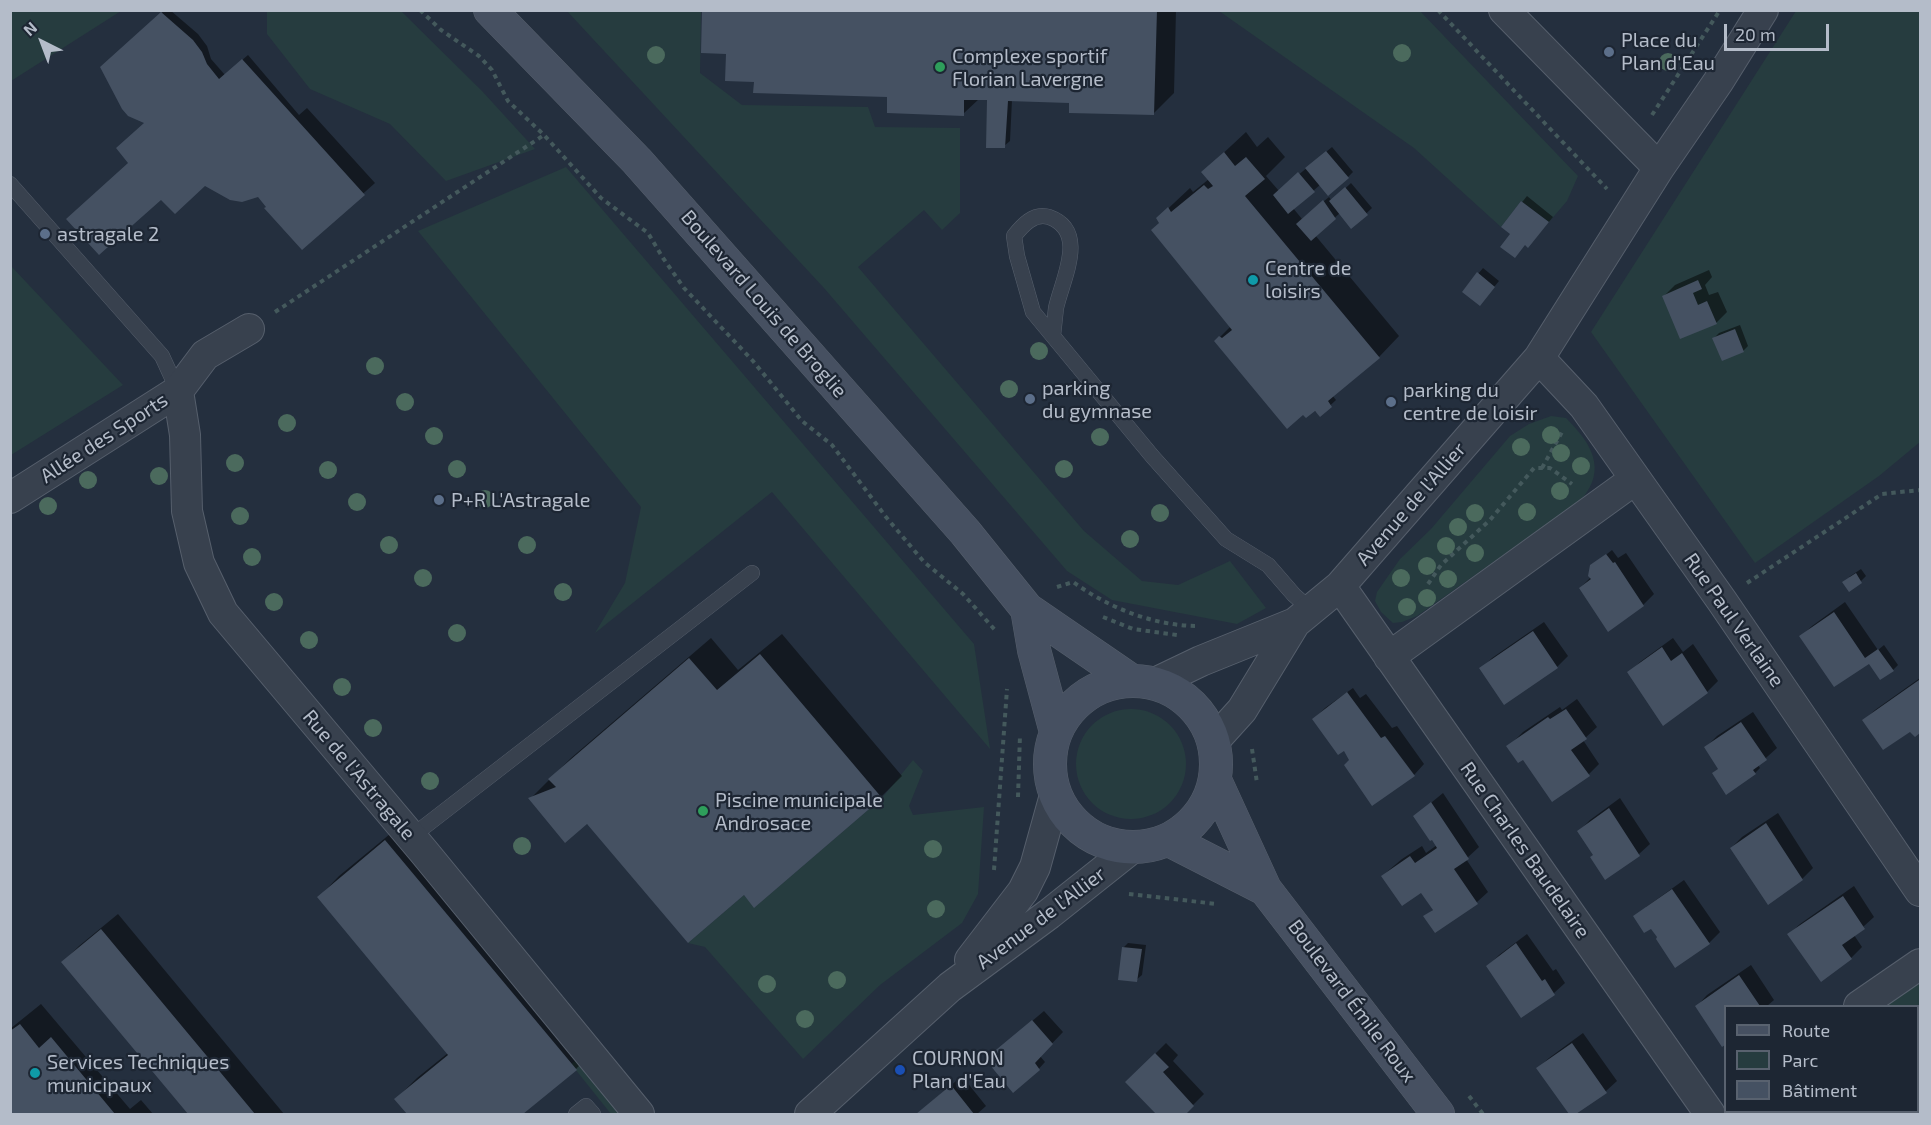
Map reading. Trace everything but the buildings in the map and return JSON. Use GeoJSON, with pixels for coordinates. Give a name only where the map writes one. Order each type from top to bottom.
{"type":"FeatureCollection","features":[{"type":"Feature","properties":{"kind":"main road","name":"Boulevard Louis de Broglie"},"geometry":{"type":"LineString","coordinates":[[490,10],[637,161],[964,531],[1027,609],[1144,682]]}},
{"type":"Feature","properties":{"kind":"main road","name":"Boulevard Louis de Broglie"},"geometry":{"type":"LineString","coordinates":[[1027,609],[1034,650],[1056,732]]}},
{"type":"Feature","properties":{"kind":"main road"},"geometry":{"type":"LineString","coordinates":[[1144,682],[1171,690],[1198,711],[1214,741],[1217,760],[1210,798],[1200,815],[1186,829],[1169,840],[1151,846],[1132,848],[1112,845],[1094,838],[1078,827],[1064,812],[1055,795],[1049,763],[1056,732],[1066,715],[1079,701],[1095,690],[1113,683],[1144,682]]}},
{"type":"Feature","properties":{"kind":"main road","name":"Boulevard Émile Roux"},"geometry":{"type":"LineString","coordinates":[[1215,780],[1265,889],[1438,1114]]}},
{"type":"Feature","properties":{"kind":"main road","name":"Boulevard Émile Roux"},"geometry":{"type":"LineString","coordinates":[[1169,840],[1265,889]]}},
{"type":"Feature","properties":{"kind":"street"},"geometry":{"type":"LineString","coordinates":[[1504,10],[1659,168]]}},
{"type":"Feature","properties":{"kind":"street","name":"Avenue de l'Allier"},"geometry":{"type":"LineString","coordinates":[[1144,682],[1201,661],[1303,616],[1340,586],[1539,358],[1659,168],[1718,82],[1763,10]]}},
{"type":"Feature","properties":{"kind":"street","name":"Allée des Sports"},"geometry":{"type":"LineString","coordinates":[[10,498],[178,391],[205,355],[249,329]]}},
{"type":"Feature","properties":{"kind":"street","name":"Rue Paul Verlaine"},"geometry":{"type":"LineString","coordinates":[[1539,358],[1584,406],[1634,480],[1722,601],[1920,891]]}},
{"type":"Feature","properties":{"kind":"street","name":"Rue de l'Astragale"},"geometry":{"type":"LineString","coordinates":[[178,391],[185,435],[187,511],[199,563],[223,614],[411,837],[639,1114]]}},
{"type":"Feature","properties":{"kind":"street"},"geometry":{"type":"LineString","coordinates":[[1389,657],[1634,480]]}},
{"type":"Feature","properties":{"kind":"street","name":"Rue Charles Baudelaire"},"geometry":{"type":"LineString","coordinates":[[1340,586],[1714,1109]]}},
{"type":"Feature","properties":{"kind":"street","name":"Avenue de l'Allier"},"geometry":{"type":"LineString","coordinates":[[1214,741],[1242,710],[1303,616]]}},
{"type":"Feature","properties":{"kind":"street","name":"Avenue de l'Allier"},"geometry":{"type":"LineString","coordinates":[[950,987],[1023,891],[1035,867],[1055,795]]}},
{"type":"Feature","properties":{"kind":"street","name":"Avenue de l'Allier"},"geometry":{"type":"LineString","coordinates":[[810,1114],[950,987],[1132,848]]}},
{"type":"Feature","properties":{"kind":"street"},"geometry":{"type":"LineString","coordinates":[[1860,1005],[1920,964]]}},
{"type":"Feature","properties":{"kind":"lane"},"geometry":{"type":"LineString","coordinates":[[10,184],[162,356],[178,391]]}},
{"type":"Feature","properties":{"kind":"lane"},"geometry":{"type":"LineString","coordinates":[[1053,336],[1056,308],[1070,261],[1069,234],[1060,221],[1044,216],[1024,223],[1014,236],[1032,312],[1131,431],[1226,539],[1268,565],[1294,595],[1303,616]]}},
{"type":"Feature","properties":{"kind":"lane"},"geometry":{"type":"LineString","coordinates":[[411,837],[752,573]]}},
{"type":"Feature","properties":{"kind":"lane"},"geometry":{"type":"LineString","coordinates":[[576,1114],[586,1106],[593,1114]]}},
{"type":"Feature","properties":{"kind":"path"},"geometry":{"type":"LineString","coordinates":[[420,10],[441,30],[486,63],[508,100],[544,135],[601,198],[648,232],[684,288],[753,361],[802,421],[832,445],[886,517],[924,562],[963,594],[995,630],[999,638]]}},
{"type":"Feature","properties":{"kind":"path"},"geometry":{"type":"LineString","coordinates":[[1438,10],[1589,172],[1631,212]]}},
{"type":"Feature","properties":{"kind":"path"},"geometry":{"type":"LineString","coordinates":[[1634,142],[1720,10]]}},
{"type":"Feature","properties":{"kind":"path"},"geometry":{"type":"LineString","coordinates":[[249,329],[544,135]]}},
{"type":"Feature","properties":{"kind":"path"},"geometry":{"type":"LineString","coordinates":[[1542,468],[1564,427],[1584,406]]}},
{"type":"Feature","properties":{"kind":"path"},"geometry":{"type":"LineString","coordinates":[[1428,584],[1440,565],[1490,520],[1534,468],[1550,468],[1577,487]]}},
{"type":"Feature","properties":{"kind":"path"},"geometry":{"type":"LineString","coordinates":[[1722,601],[1882,494],[1920,490]]}},
{"type":"Feature","properties":{"kind":"path"},"geometry":{"type":"LineString","coordinates":[[1063,593],[1054,587],[1073,582],[1093,596],[1122,610],[1155,621],[1205,626]]}},
{"type":"Feature","properties":{"kind":"path"},"geometry":{"type":"LineString","coordinates":[[995,630],[1027,609]]}},
{"type":"Feature","properties":{"kind":"path"},"geometry":{"type":"LineString","coordinates":[[1101,616],[1133,629],[1181,636],[1184,645],[1201,661]]}},
{"type":"Feature","properties":{"kind":"path"},"geometry":{"type":"LineString","coordinates":[[1007,684],[994,876],[1023,891]]}},
{"type":"Feature","properties":{"kind":"path"},"geometry":{"type":"LineString","coordinates":[[1242,710],[1250,730],[1254,771],[1259,792]]}},
{"type":"Feature","properties":{"kind":"path"},"geometry":{"type":"LineString","coordinates":[[1018,799],[1020,732]]}},
{"type":"Feature","properties":{"kind":"path"},"geometry":{"type":"LineString","coordinates":[[1086,885],[1114,892],[1213,904],[1242,902],[1265,889]]}},
{"type":"Feature","properties":{"kind":"path"},"geometry":{"type":"LineString","coordinates":[[1463,1087],[1483,1114]]}},
{"type":"Feature","properties":{"kind":"green space"},"geometry":{"type":"Polygon","coordinates":[[[11,10],[121,10],[121,11],[11,81],[11,10]]]}},
{"type":"Feature","properties":{"kind":"green space"},"geometry":{"type":"Polygon","coordinates":[[[267,11],[401,11],[482,91],[535,149],[446,181],[390,124],[310,89],[267,34],[267,11]]]}},
{"type":"Feature","properties":{"kind":"green space"},"geometry":{"type":"Polygon","coordinates":[[[567,11],[701,11],[700,73],[742,105],[868,107],[875,127],[960,128],[960,213],[942,230],[924,210],[858,267],[1084,531],[1142,581],[1178,585],[1230,561],[1266,608],[1237,624],[1112,600],[1067,571],[824,288],[567,11]]]}},
{"type":"Feature","properties":{"kind":"green space"},"geometry":{"type":"Polygon","coordinates":[[[1219,11],[1420,11],[1578,176],[1567,201],[1549,222],[1521,201],[1501,227],[1414,148],[1219,11]]]}},
{"type":"Feature","properties":{"kind":"green space"},"geometry":{"type":"Polygon","coordinates":[[[1796,11],[1920,11],[1920,442],[1879,476],[1755,563],[1591,332],[1796,11]]]}},
{"type":"Feature","properties":{"kind":"green space"},"geometry":{"type":"Polygon","coordinates":[[[566,167],[974,644],[990,749],[772,492],[595,633],[625,583],[641,507],[418,231],[566,167]]]}},
{"type":"Feature","properties":{"kind":"green space"},"geometry":{"type":"Polygon","coordinates":[[[11,266],[123,385],[11,455],[11,266]]]}},
{"type":"Feature","properties":{"kind":"green space"},"geometry":{"type":"Polygon","coordinates":[[[1551,416],[1566,418],[1583,437],[1593,457],[1594,478],[1581,500],[1417,616],[1393,623],[1381,612],[1375,601],[1377,592],[1400,559],[1431,529],[1510,436],[1529,424],[1551,416]]]}},
{"type":"Feature","properties":{"kind":"green space"},"geometry":{"type":"Polygon","coordinates":[[[1131,709],[1152,713],[1170,725],[1182,743],[1186,764],[1182,785],[1170,803],[1152,815],[1131,819],[1110,815],[1092,803],[1080,785],[1076,764],[1080,743],[1092,725],[1110,713],[1131,709]]]}},
{"type":"Feature","properties":{"kind":"green space"},"geometry":{"type":"Polygon","coordinates":[[[913,760],[923,771],[909,806],[913,815],[984,807],[978,894],[962,923],[880,985],[803,1059],[705,947],[688,943],[744,895],[755,907],[882,798],[913,760]]]}},
{"type":"Feature","properties":{"kind":"green space"},"geometry":{"type":"Polygon","coordinates":[[[1920,980],[1920,1114],[1746,1114],[1919,1113],[1919,1005],[1882,1005],[1920,980]]]}},
{"type":"Feature","properties":{"kind":"green space"},"geometry":{"type":"Polygon","coordinates":[[[578,1058],[624,1114],[611,1114],[571,1064],[578,1058]]]}},
{"type":"Feature","properties":{"kind":"place","name":"Place du Plan d'Eau"},"geometry":{"type":"Point","coordinates":[1609,52]}},
{"type":"Feature","properties":{"kind":"place","name":"Complexe sportif Florian Lavergne"},"geometry":{"type":"Point","coordinates":[940,67]}},
{"type":"Feature","properties":{"kind":"place","name":"astragale 2"},"geometry":{"type":"Point","coordinates":[45,234]}},
{"type":"Feature","properties":{"kind":"place","name":"Centre de loisirs"},"geometry":{"type":"Point","coordinates":[1253,280]}},
{"type":"Feature","properties":{"kind":"place","name":"parking du gymnase"},"geometry":{"type":"Point","coordinates":[1030,399]}},
{"type":"Feature","properties":{"kind":"place","name":"parking du centre de loisir"},"geometry":{"type":"Point","coordinates":[1391,402]}},
{"type":"Feature","properties":{"kind":"place","name":"P+R L'Astragale"},"geometry":{"type":"Point","coordinates":[439,500]}},
{"type":"Feature","properties":{"kind":"place","name":"Piscine municipale Androsace"},"geometry":{"type":"Point","coordinates":[703,811]}},
{"type":"Feature","properties":{"kind":"place","name":"COURNON Plan d'Eau"},"geometry":{"type":"Point","coordinates":[900,1070]}},
{"type":"Feature","properties":{"kind":"place","name":"Services Techniques municipaux"},"geometry":{"type":"Point","coordinates":[35,1073]}}]}
